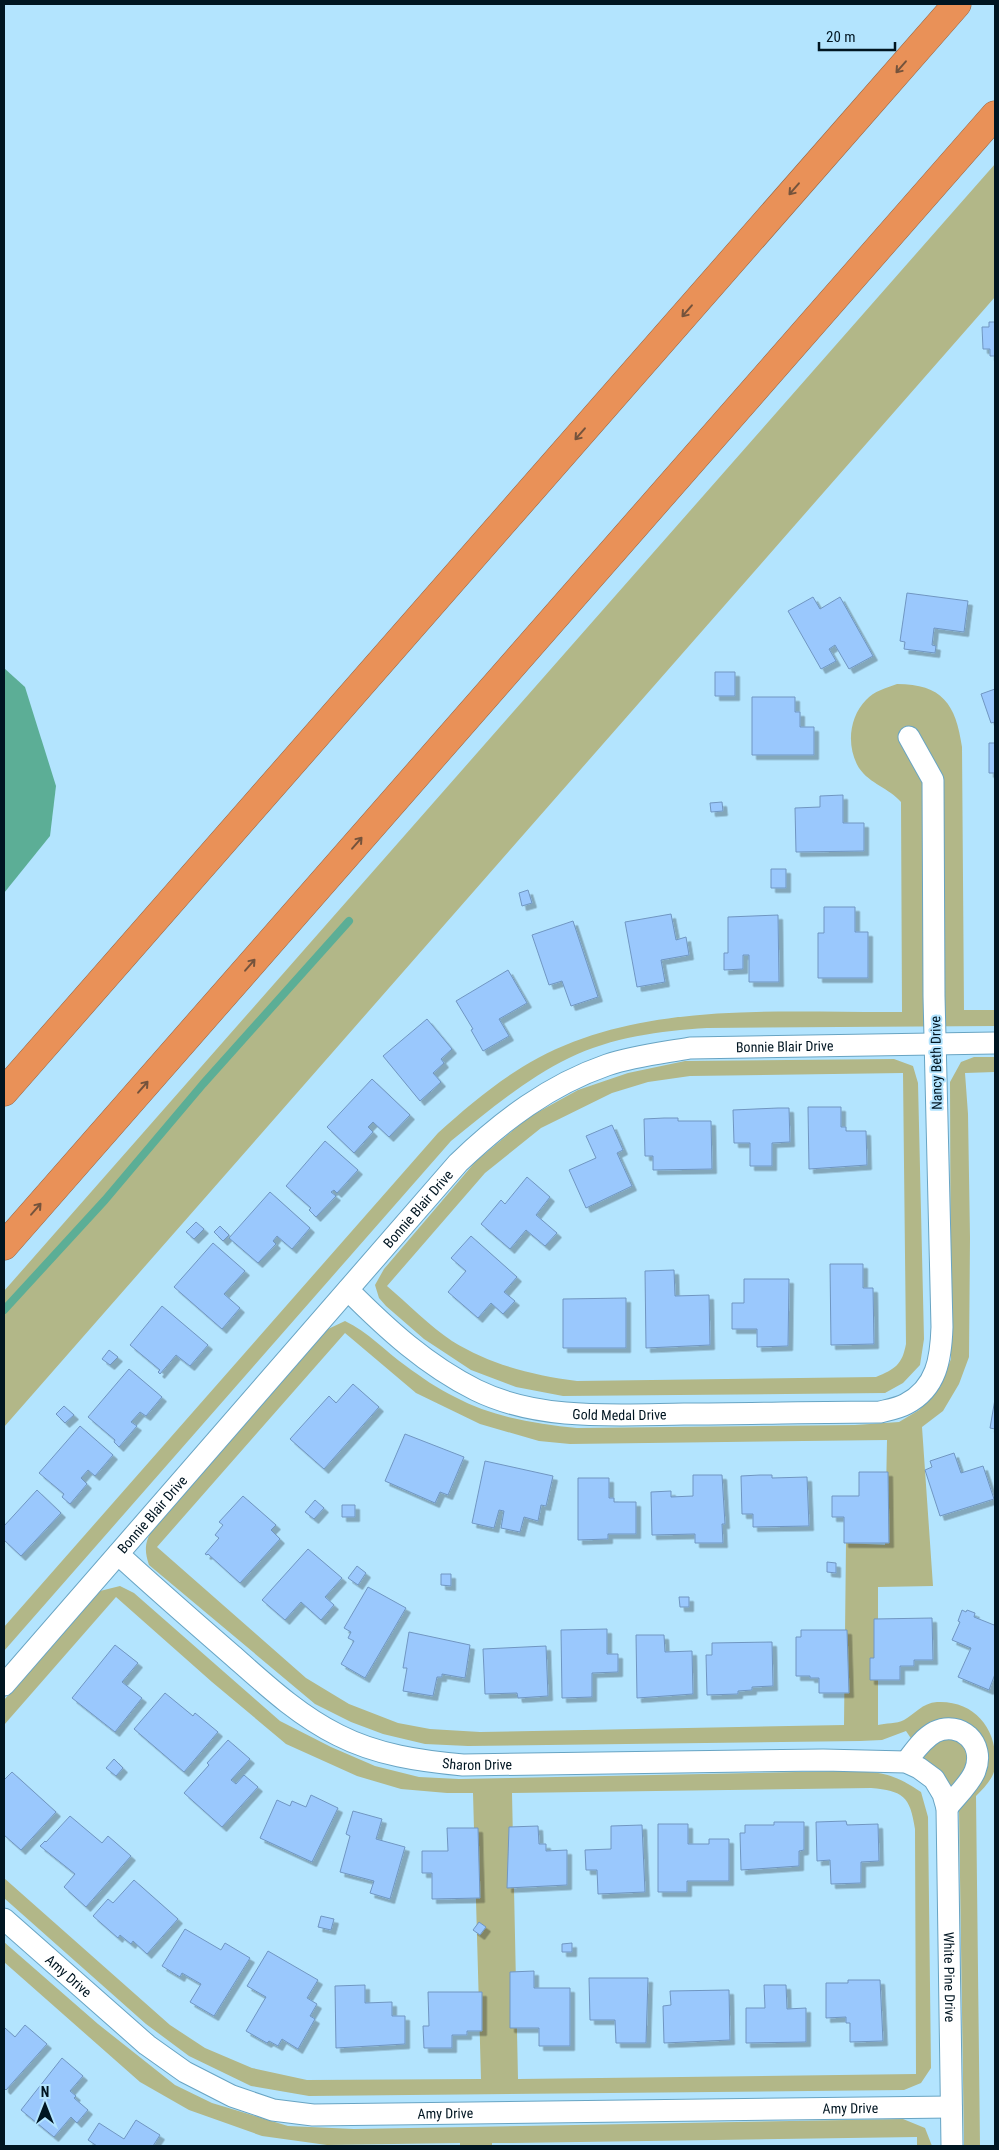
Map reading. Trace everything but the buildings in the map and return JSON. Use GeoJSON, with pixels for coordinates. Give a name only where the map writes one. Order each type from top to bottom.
{"type":"FeatureCollection","features":[{"type":"Feature","properties":{"kind":"highway"},"geometry":{"type":"LineString","coordinates":[[4,1092],[956,4]]}},
{"type":"Feature","properties":{"kind":"highway"},"geometry":{"type":"LineString","coordinates":[[4,1246],[995,116]]}},
{"type":"Feature","properties":{"kind":"street","name":"Nancy Beth Drive"},"geometry":{"type":"LineString","coordinates":[[909,737],[933,780],[935,1044],[942,1336],[941,1353],[936,1376],[924,1392]]}},
{"type":"Feature","properties":{"kind":"street","name":"Bonnie Blair Drive"},"geometry":{"type":"LineString","coordinates":[[4,1685],[458,1163],[492,1131],[524,1106],[561,1084],[607,1065],[647,1055],[690,1048],[995,1043]]}},
{"type":"Feature","properties":{"kind":"street","name":"Gold Medal Drive"},"geometry":{"type":"LineString","coordinates":[[348,1290],[391,1332],[437,1368],[477,1390],[507,1402],[544,1411],[614,1415],[880,1412],[906,1405],[924,1392]]}},
{"type":"Feature","properties":{"kind":"street","name":"Sharon Drive"},"geometry":{"type":"LineString","coordinates":[[118,1554],[173,1604],[303,1715],[340,1736],[386,1754],[423,1762],[480,1766],[823,1760],[906,1762],[919,1768],[934,1779]]}},
{"type":"Feature","properties":{"kind":"street"},"geometry":{"type":"LineString","coordinates":[[906,1762],[924,1740],[936,1732],[950,1730],[966,1735],[974,1741],[978,1760],[974,1773],[947,1808]]}},
{"type":"Feature","properties":{"kind":"street","name":"White Pine Drive"},"geometry":{"type":"LineString","coordinates":[[934,1779],[943,1794],[947,1808],[952,2146]]}},
{"type":"Feature","properties":{"kind":"street","name":"Amy Drive"},"geometry":{"type":"LineString","coordinates":[[4,1919],[147,2045],[185,2072],[232,2096],[273,2110],[313,2115],[951,2106]]}},
{"type":"Feature","properties":{"kind":"shaded area"},"geometry":{"type":"Polygon","coordinates":[[[995,164],[995,297],[4,1427],[4,1291],[995,164]]]}},
{"type":"Feature","properties":{"kind":"shaded area"},"geometry":{"type":"Polygon","coordinates":[[[4,668],[25,687],[56,786],[50,836],[4,893],[4,668]]]}},
{"type":"Feature","properties":{"kind":"shaded area"},"geometry":{"type":"Polygon","coordinates":[[[897,684],[925,688],[936,693],[951,708],[956,719],[962,747],[964,1010],[995,1010],[995,1026],[707,1028],[672,1031],[636,1036],[602,1045],[553,1066],[508,1096],[451,1141],[4,1651],[4,1627],[438,1133],[498,1083],[538,1058],[580,1039],[624,1026],[669,1018],[763,1012],[902,1012],[901,802],[863,773],[855,760],[851,742],[853,723],[860,707],[873,694],[897,684]]]}},
{"type":"Feature","properties":{"kind":"shaded area"},"geometry":{"type":"Polygon","coordinates":[[[974,1057],[995,1057],[995,1072],[965,1073],[968,1114],[970,1238],[969,1357],[959,1384],[943,1411],[922,1427],[933,1586],[878,1587],[878,1725],[901,1721],[932,1703],[951,1703],[963,1706],[982,1720],[993,1741],[995,1754],[994,1772],[988,1783],[976,1796],[980,2146],[964,2146],[959,1809],[906,1731],[882,1740],[860,1741],[468,1746],[425,1744],[383,1734],[351,1722],[315,1704],[149,1565],[146,1555],[148,1538],[152,1529],[326,1330],[345,1321],[369,1336],[398,1360],[436,1387],[484,1410],[530,1422],[577,1428],[855,1425],[899,1422],[919,1410],[940,1387],[951,1359],[950,1082],[961,1062],[974,1057]],[[345,1333],[157,1547],[306,1678],[349,1704],[398,1723],[430,1729],[480,1732],[844,1725],[846,1543],[885,1545],[887,1440],[570,1444],[539,1441],[480,1424],[416,1393],[345,1333]]]}},
{"type":"Feature","properties":{"kind":"shaded area"},"geometry":{"type":"Polygon","coordinates":[[[894,1059],[913,1066],[918,1083],[924,1339],[920,1365],[903,1383],[885,1393],[563,1396],[516,1387],[471,1370],[424,1339],[379,1298],[375,1285],[384,1269],[476,1161],[529,1117],[578,1090],[628,1073],[685,1061],[894,1059]],[[903,1073],[690,1076],[648,1082],[612,1093],[541,1128],[485,1173],[387,1286],[452,1341],[482,1357],[512,1368],[544,1376],[577,1381],[876,1377],[893,1369],[900,1362],[906,1344],[903,1073]]]}},
{"type":"Feature","properties":{"kind":"shaded area"},"geometry":{"type":"Polygon","coordinates":[[[120,1586],[134,1593],[280,1721],[331,1747],[375,1766],[419,1777],[459,1779],[842,1771],[883,1774],[892,1776],[910,1785],[921,1792],[928,1817],[931,2068],[921,2083],[904,2090],[309,2096],[251,2086],[189,2056],[146,2024],[4,1898],[4,1878],[170,2025],[205,2048],[252,2068],[307,2080],[481,2079],[473,1793],[401,1789],[357,1776],[286,1744],[212,1682],[116,1597],[4,1725],[4,1700],[100,1591],[120,1586]],[[882,1789],[512,1793],[518,2079],[916,2074],[915,1829],[911,1809],[903,1797],[882,1789]]]}},
{"type":"Feature","properties":{"kind":"shaded area"},"geometry":{"type":"Polygon","coordinates":[[[4,1942],[98,2024],[175,2085],[212,2103],[288,2126],[354,2129],[903,2119],[925,2128],[932,2146],[917,2146],[917,2137],[492,2143],[492,2146],[460,2146],[460,2143],[327,2145],[262,2136],[189,2110],[140,2082],[4,1962],[4,1942]]]}},
{"type":"Feature","properties":{"kind":"waterway"},"geometry":{"type":"LineString","coordinates":[[4,1310],[105,1200],[203,1084],[349,921]]}}]}
